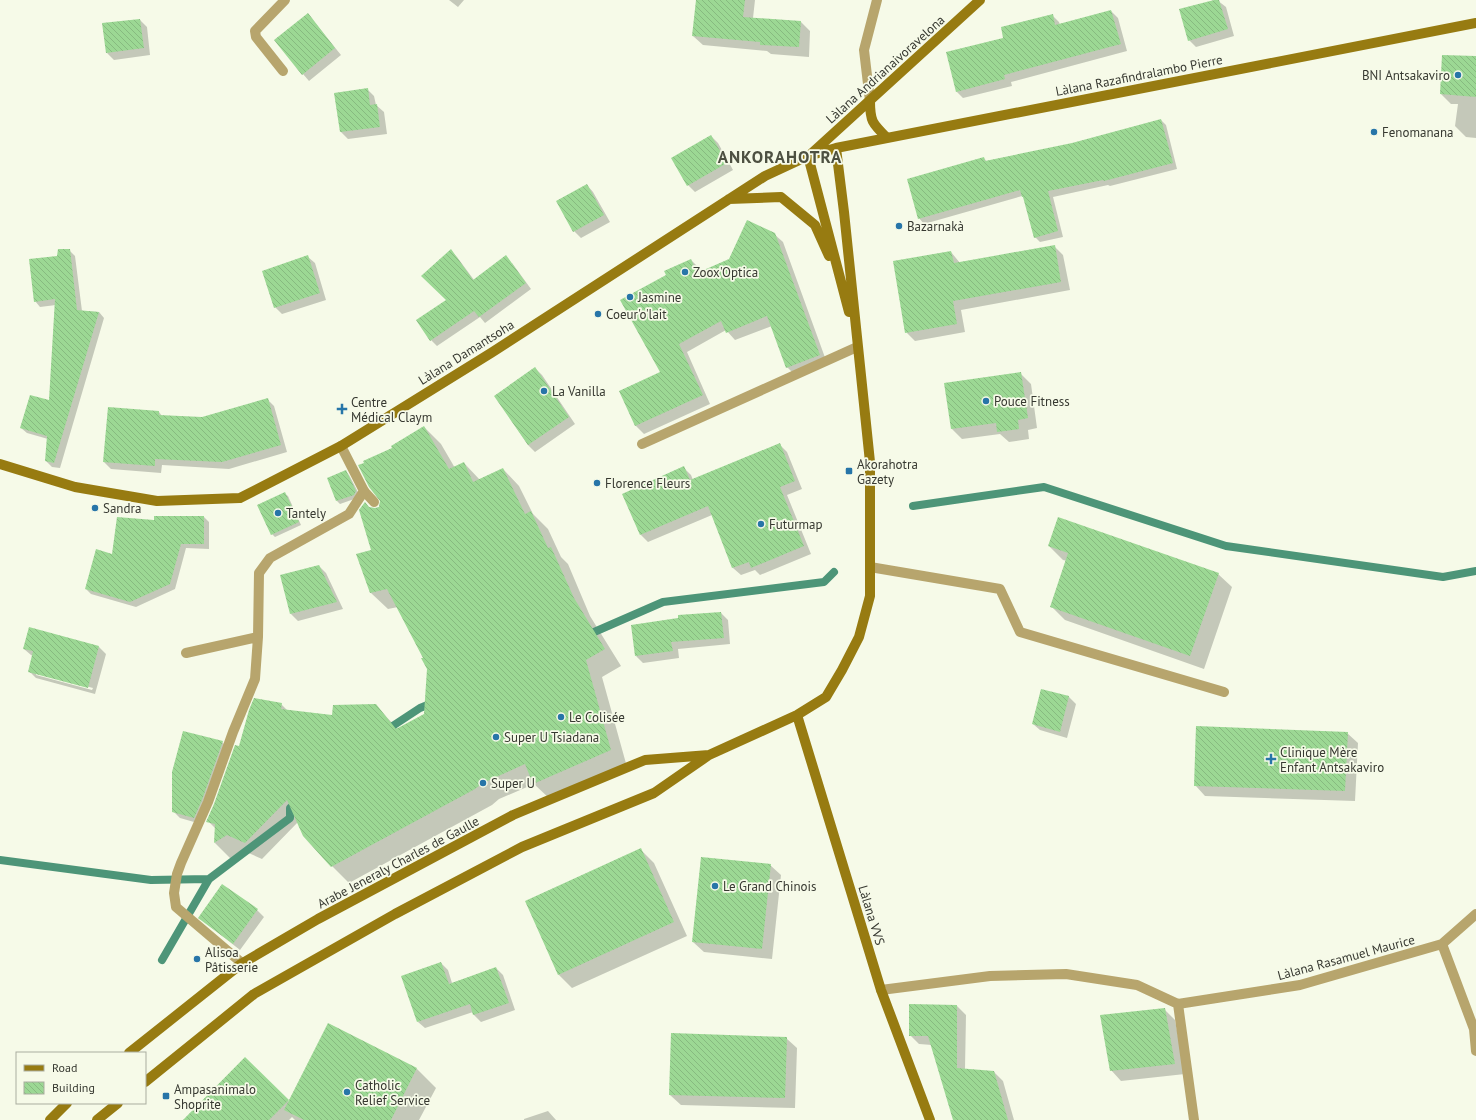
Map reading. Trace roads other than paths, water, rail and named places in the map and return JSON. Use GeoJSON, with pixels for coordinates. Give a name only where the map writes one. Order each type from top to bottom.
{"type":"FeatureCollection","features":[{"type":"Feature","properties":{"kind":"main road","name":"Làlana Andrianaivoravelona"},"geometry":{"type":"LineString","coordinates":[[808,156],[980,0]]}},
{"type":"Feature","properties":{"kind":"main road","name":"Làlana Razafindralambo Pierre"},"geometry":{"type":"LineString","coordinates":[[808,156],[836,148],[1476,23]]}},
{"type":"Feature","properties":{"kind":"main road"},"geometry":{"type":"LineString","coordinates":[[870,100],[870,116],[874,126],[887,138]]}},
{"type":"Feature","properties":{"kind":"main road","name":"Arabe Jeneraly Charles de Gaulle"},"geometry":{"type":"LineString","coordinates":[[146,1081],[254,994],[277,980],[394,914],[522,847],[654,793],[709,755],[797,715],[826,697],[859,637],[870,596],[870,462],[836,148]]}},
{"type":"Feature","properties":{"kind":"main road","name":"Làlana Damantsoha"},"geometry":{"type":"LineString","coordinates":[[0,464],[75,487],[157,501],[240,498],[341,446],[491,353],[765,176],[808,156]]}},
{"type":"Feature","properties":{"kind":"main road","name":"Arabe Jeneraly Charles de Gaulle"},"geometry":{"type":"LineString","coordinates":[[808,156],[857,347]]}},
{"type":"Feature","properties":{"kind":"main road"},"geometry":{"type":"LineString","coordinates":[[729,200],[780,197],[815,225],[841,281]]}},
{"type":"Feature","properties":{"kind":"main road","name":"Làlana VVS"},"geometry":{"type":"LineString","coordinates":[[797,715],[881,990],[930,1120]]}},
{"type":"Feature","properties":{"kind":"main road","name":"Arabe Jeneraly Charles de Gaulle"},"geometry":{"type":"LineString","coordinates":[[130,1052],[240,964],[243,964],[325,916],[513,815],[645,760],[709,755]]}},
{"type":"Feature","properties":{"kind":"main road"},"geometry":{"type":"LineString","coordinates":[[50,1120],[66,1104]]}},
{"type":"Feature","properties":{"kind":"main road"},"geometry":{"type":"LineString","coordinates":[[97,1120],[117,1104]]}},
{"type":"Feature","properties":{"kind":"street"},"geometry":{"type":"LineString","coordinates":[[283,71],[256,37],[255,32],[285,0]]}},
{"type":"Feature","properties":{"kind":"street"},"geometry":{"type":"LineString","coordinates":[[870,100],[864,50],[876,0]]}},
{"type":"Feature","properties":{"kind":"street"},"geometry":{"type":"LineString","coordinates":[[642,444],[857,347]]}},
{"type":"Feature","properties":{"kind":"street"},"geometry":{"type":"LineString","coordinates":[[341,446],[364,491],[374,502]]}},
{"type":"Feature","properties":{"kind":"street"},"geometry":{"type":"LineString","coordinates":[[243,964],[176,907],[174,893],[177,874],[208,802],[232,732],[255,679],[258,637],[258,573],[270,558],[349,514],[364,491]]}},
{"type":"Feature","properties":{"kind":"street"},"geometry":{"type":"LineString","coordinates":[[870,567],[1000,589],[1020,632],[1224,692]]}},
{"type":"Feature","properties":{"kind":"street"},"geometry":{"type":"LineString","coordinates":[[186,653],[258,637]]}},
{"type":"Feature","properties":{"kind":"street","name":"Làlana Rasamuel Maurice"},"geometry":{"type":"LineString","coordinates":[[1178,1004],[1300,985],[1442,944],[1476,914]]}},
{"type":"Feature","properties":{"kind":"street"},"geometry":{"type":"LineString","coordinates":[[1442,944],[1474,1029],[1476,1051]]}},
{"type":"Feature","properties":{"kind":"street"},"geometry":{"type":"LineString","coordinates":[[881,990],[990,976],[1066,974],[1137,985],[1178,1004],[1194,1120]]}},
{"type":"Feature","properties":{"kind":"waterway"},"geometry":{"type":"LineString","coordinates":[[913,506],[1044,487],[1226,546],[1443,577],[1476,571]]}},
{"type":"Feature","properties":{"kind":"waterway"},"geometry":{"type":"LineString","coordinates":[[585,636],[663,602],[824,582],[834,572]]}},
{"type":"Feature","properties":{"kind":"waterway"},"geometry":{"type":"LineString","coordinates":[[385,731],[420,708],[435,702]]}},
{"type":"Feature","properties":{"kind":"waterway"},"geometry":{"type":"LineString","coordinates":[[162,960],[209,879],[290,818],[290,808],[298,802]]}},
{"type":"Feature","properties":{"kind":"waterway"},"geometry":{"type":"LineString","coordinates":[[0,860],[151,880],[209,879]]}},
{"type":"Feature","properties":{"kind":"place","name":"BNI Antsakaviro"},"geometry":{"type":"Point","coordinates":[1458,75]}},
{"type":"Feature","properties":{"kind":"place","name":"Fenomanana"},"geometry":{"type":"Point","coordinates":[1374,132]}},
{"type":"Feature","properties":{"kind":"place","name":"Bazarnakà"},"geometry":{"type":"Point","coordinates":[899,226]}},
{"type":"Feature","properties":{"kind":"place","name":"Zoox'Optica"},"geometry":{"type":"Point","coordinates":[685,272]}},
{"type":"Feature","properties":{"kind":"place","name":"Jasmine"},"geometry":{"type":"Point","coordinates":[630,297]}},
{"type":"Feature","properties":{"kind":"place","name":"Coeur'o'lait"},"geometry":{"type":"Point","coordinates":[598,314]}},
{"type":"Feature","properties":{"kind":"place","name":"La Vanilla"},"geometry":{"type":"Point","coordinates":[544,391]}},
{"type":"Feature","properties":{"kind":"place","name":"Pouce Fitness"},"geometry":{"type":"Point","coordinates":[986,401]}},
{"type":"Feature","properties":{"kind":"place","name":"Centre Médical Claym"},"geometry":{"type":"Point","coordinates":[342,409]}},
{"type":"Feature","properties":{"kind":"place","name":"Akorahotra Gazety"},"geometry":{"type":"Point","coordinates":[849,471]}},
{"type":"Feature","properties":{"kind":"place","name":"Florence Fleurs"},"geometry":{"type":"Point","coordinates":[597,483]}},
{"type":"Feature","properties":{"kind":"place","name":"Sandra"},"geometry":{"type":"Point","coordinates":[95,508]}},
{"type":"Feature","properties":{"kind":"place","name":"Tantely"},"geometry":{"type":"Point","coordinates":[278,513]}},
{"type":"Feature","properties":{"kind":"place","name":"Futurmap"},"geometry":{"type":"Point","coordinates":[761,524]}},
{"type":"Feature","properties":{"kind":"place","name":"Le Colisée"},"geometry":{"type":"Point","coordinates":[561,717]}},
{"type":"Feature","properties":{"kind":"place","name":"Super U Tsiadana"},"geometry":{"type":"Point","coordinates":[496,737]}},
{"type":"Feature","properties":{"kind":"place","name":"Clinique Mère Enfant Antsakaviro"},"geometry":{"type":"Point","coordinates":[1271,759]}},
{"type":"Feature","properties":{"kind":"place","name":"Super U"},"geometry":{"type":"Point","coordinates":[483,783]}},
{"type":"Feature","properties":{"kind":"place","name":"Le Grand Chinois"},"geometry":{"type":"Point","coordinates":[715,886]}},
{"type":"Feature","properties":{"kind":"place","name":"Alisoa Pâtisserie"},"geometry":{"type":"Point","coordinates":[197,959]}},
{"type":"Feature","properties":{"kind":"place","name":"Catholic Relief Service"},"geometry":{"type":"Point","coordinates":[347,1092]}},
{"type":"Feature","properties":{"kind":"place","name":"Ampasanimalo Shoprite"},"geometry":{"type":"Point","coordinates":[166,1096]}},
{"type":"Feature","properties":{"kind":"district","name":"ANKORAHOTRA"},"geometry":{"type":"Point","coordinates":[780,157]}}]}
